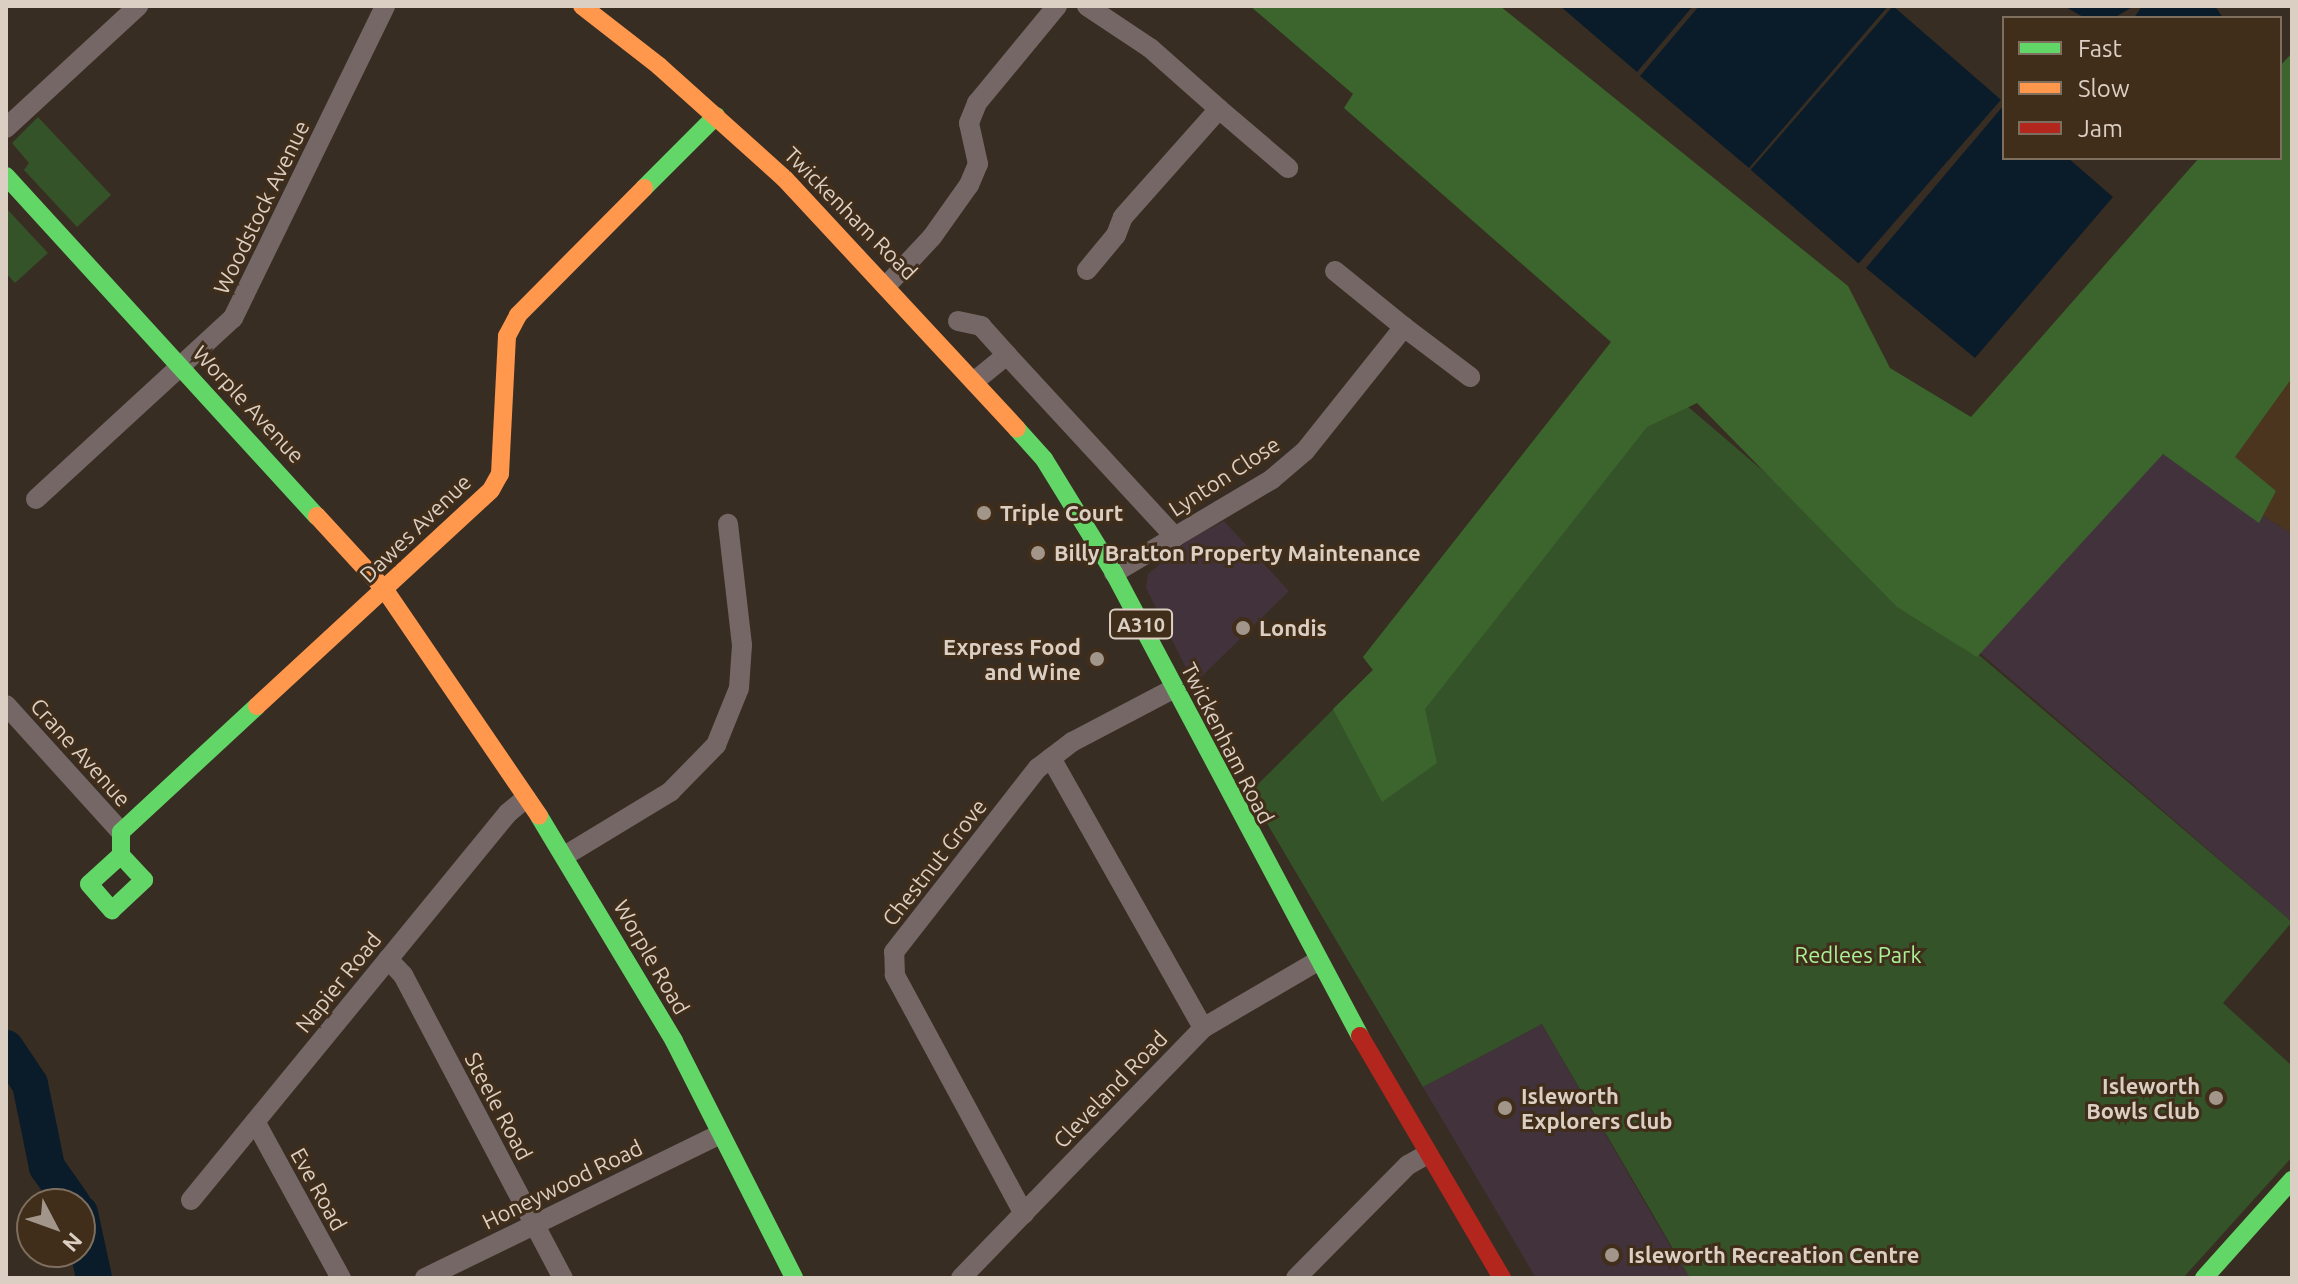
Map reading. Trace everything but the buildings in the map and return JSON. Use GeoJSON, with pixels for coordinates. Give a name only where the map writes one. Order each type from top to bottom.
{"type":"FeatureCollection","features":[{"type":"Feature","properties":{"kind":"street"},"geometry":{"type":"LineString","coordinates":[[6,128],[138,6]]}},
{"type":"Feature","properties":{"kind":"street","name":"Woodstock Avenue"},"geometry":{"type":"LineString","coordinates":[[36,499],[233,318],[385,6]]}},
{"type":"Feature","properties":{"kind":"street","name":"Twickenham Road"},"geometry":{"type":"LineString","coordinates":[[582,6],[716,116],[888,284],[976,380],[1053,471],[1114,573],[1316,962],[1426,1155],[1502,1278]]}},
{"type":"Feature","properties":{"kind":"street"},"geometry":{"type":"LineString","coordinates":[[888,284],[932,237],[969,185],[978,164],[969,123],[977,103],[1057,6]]}},
{"type":"Feature","properties":{"kind":"street"},"geometry":{"type":"LineString","coordinates":[[1087,6],[1150,48],[1288,168]]}},
{"type":"Feature","properties":{"kind":"street"},"geometry":{"type":"LineString","coordinates":[[1087,270],[1116,235],[1123,217],[1219,109]]}},
{"type":"Feature","properties":{"kind":"street","name":"Dawes Avenue"},"geometry":{"type":"LineString","coordinates":[[121,832],[491,490],[500,474],[507,336],[518,315],[716,116]]}},
{"type":"Feature","properties":{"kind":"street","name":"Worple Avenue"},"geometry":{"type":"LineString","coordinates":[[6,176],[385,590],[444,674]]}},
{"type":"Feature","properties":{"kind":"street"},"geometry":{"type":"LineString","coordinates":[[1335,271],[1470,377]]}},
{"type":"Feature","properties":{"kind":"street"},"geometry":{"type":"LineString","coordinates":[[958,321],[981,326],[1175,537]]}},
{"type":"Feature","properties":{"kind":"street","name":"Lynton Close"},"geometry":{"type":"LineString","coordinates":[[1114,573],[1272,479],[1305,451],[1404,327]]}},
{"type":"Feature","properties":{"kind":"street"},"geometry":{"type":"LineString","coordinates":[[976,380],[1007,355]]}},
{"type":"Feature","properties":{"kind":"street"},"geometry":{"type":"LineString","coordinates":[[566,855],[670,792],[716,745],[739,688],[742,645],[728,524]]}},
{"type":"Feature","properties":{"kind":"street","name":"Worple Road"},"geometry":{"type":"LineString","coordinates":[[444,674],[566,855],[674,1041],[794,1278]]}},
{"type":"Feature","properties":{"kind":"street","name":"Chestnut Grove"},"geometry":{"type":"LineString","coordinates":[[1024,1214],[895,975],[894,952],[1051,758],[1173,689]]}},
{"type":"Feature","properties":{"kind":"street","name":"Crane Avenue"},"geometry":{"type":"LineString","coordinates":[[6,705],[121,832]]}},
{"type":"Feature","properties":{"kind":"street"},"geometry":{"type":"LineString","coordinates":[[1051,758],[1203,1028]]}},
{"type":"Feature","properties":{"kind":"street","name":"Napier Road"},"geometry":{"type":"LineString","coordinates":[[191,1200],[508,813],[526,798]]}},
{"type":"Feature","properties":{"kind":"street"},"geometry":{"type":"LineString","coordinates":[[121,832],[121,855]]}},
{"type":"Feature","properties":{"kind":"street","name":"Steele Road"},"geometry":{"type":"LineString","coordinates":[[388,959],[403,975],[563,1278]]}},
{"type":"Feature","properties":{"kind":"street","name":"Cleveland Road"},"geometry":{"type":"LineString","coordinates":[[961,1278],[1203,1028],[1316,962]]}},
{"type":"Feature","properties":{"kind":"street","name":"Eve Road"},"geometry":{"type":"LineString","coordinates":[[256,1123],[341,1278]]}},
{"type":"Feature","properties":{"kind":"street","name":"Honeywood Road"},"geometry":{"type":"LineString","coordinates":[[425,1278],[720,1134]]}},
{"type":"Feature","properties":{"kind":"street"},"geometry":{"type":"LineString","coordinates":[[1296,1278],[1408,1165],[1426,1155]]}},
{"type":"Feature","properties":{"kind":"street"},"geometry":{"type":"LineString","coordinates":[[2204,1278],[2292,1180]]}},
{"type":"Feature","properties":{"kind":"shaded area"},"geometry":{"type":"Polygon","coordinates":[[[2292,353],[2292,534],[2204,478],[2292,353]]]}},
{"type":"Feature","properties":{"kind":"shaded area"},"geometry":{"type":"Polygon","coordinates":[[[2155,448],[2292,534],[2292,922],[1978,651],[2155,448]]]}},
{"type":"Feature","properties":{"kind":"shaded area"},"geometry":{"type":"Polygon","coordinates":[[[1224,521],[1289,591],[1194,684],[1146,588],[1148,574],[1191,538],[1224,521]]]}},
{"type":"Feature","properties":{"kind":"shaded area"},"geometry":{"type":"Polygon","coordinates":[[[1542,1024],[1690,1278],[1536,1278],[1423,1087],[1542,1024]]]}},
{"type":"Feature","properties":{"kind":"green space"},"geometry":{"type":"Polygon","coordinates":[[[1250,6],[1500,6],[1848,286],[1890,368],[1971,417],[2197,160],[2282,160],[2282,64],[2292,53],[2292,378],[2235,457],[2276,491],[2259,523],[2163,454],[1977,657],[1897,607],[1697,403],[1647,427],[1425,709],[1437,763],[1382,802],[1333,709],[1373,670],[1363,657],[1611,342],[1344,108],[1353,94],[1250,6]]]}},
{"type":"Feature","properties":{"kind":"green space"},"geometry":{"type":"Polygon","coordinates":[[[38,117],[111,195],[77,227],[24,170],[29,163],[12,143],[38,117]]]}},
{"type":"Feature","properties":{"kind":"green space"},"geometry":{"type":"Polygon","coordinates":[[[6,208],[48,253],[15,283],[6,273],[6,208]]]}},
{"type":"Feature","properties":{"kind":"green space","name":"Redlees Park"},"geometry":{"type":"Polygon","coordinates":[[[1612,342],[2292,922],[2223,1003],[2292,1066],[2292,1157],[2183,1278],[1690,1278],[1542,1024],[1423,1087],[1249,793],[1373,670],[1363,657],[1612,342]]]}},
{"type":"Feature","properties":{"kind":"water"},"geometry":{"type":"Polygon","coordinates":[[[1560,6],[1693,6],[1637,72],[1560,6]]]}},
{"type":"Feature","properties":{"kind":"water"},"geometry":{"type":"Polygon","coordinates":[[[1699,6],[1888,6],[1749,168],[1640,76],[1699,6]]]}},
{"type":"Feature","properties":{"kind":"water"},"geometry":{"type":"Polygon","coordinates":[[[1893,6],[2001,100],[1859,264],[1751,170],[1893,6]]]}},
{"type":"Feature","properties":{"kind":"water"},"geometry":{"type":"Polygon","coordinates":[[[2064,6],[2134,6],[2117,16],[2082,16],[2064,6]]]}},
{"type":"Feature","properties":{"kind":"water"},"geometry":{"type":"Polygon","coordinates":[[[2142,6],[2215,6],[2222,16],[2135,16],[2142,6]]]}},
{"type":"Feature","properties":{"kind":"water"},"geometry":{"type":"Polygon","coordinates":[[[2002,107],[2002,160],[2070,160],[2113,197],[1975,358],[1866,268],[2002,107]]]}},
{"type":"Feature","properties":{"kind":"waterway"},"geometry":{"type":"LineString","coordinates":[[6,1048],[30,1084],[47,1167],[62,1188]]}},
{"type":"Feature","properties":{"kind":"waterway"},"geometry":{"type":"LineString","coordinates":[[92,1268],[94,1278]]}},
{"type":"Feature","properties":{"kind":"traffic: fast"},"geometry":{"type":"LineString","coordinates":[[644,188],[716,116]]}},
{"type":"Feature","properties":{"kind":"traffic: fast"},"geometry":{"type":"LineString","coordinates":[[6,176],[317,516]]}},
{"type":"Feature","properties":{"kind":"traffic: fast"},"geometry":{"type":"LineString","coordinates":[[1017,429],[1044,459],[1114,573],[1360,1036]]}},
{"type":"Feature","properties":{"kind":"traffic: fast"},"geometry":{"type":"LineString","coordinates":[[121,855],[89,884],[112,910],[144,880],[121,855],[121,832],[257,706]]}},
{"type":"Feature","properties":{"kind":"traffic: fast"},"geometry":{"type":"LineString","coordinates":[[539,816],[674,1041],[794,1278]]}},
{"type":"Feature","properties":{"kind":"traffic: fast"},"geometry":{"type":"LineString","coordinates":[[2204,1278],[2292,1180]]}},
{"type":"Feature","properties":{"kind":"traffic: slow"},"geometry":{"type":"LineString","coordinates":[[582,6],[659,66],[784,178],[1017,429]]}},
{"type":"Feature","properties":{"kind":"traffic: slow"},"geometry":{"type":"LineString","coordinates":[[257,706],[491,490],[500,474],[507,336],[518,315],[644,188]]}},
{"type":"Feature","properties":{"kind":"traffic: slow"},"geometry":{"type":"LineString","coordinates":[[317,516],[385,590],[539,816]]}},
{"type":"Feature","properties":{"kind":"traffic: jam"},"geometry":{"type":"LineString","coordinates":[[1360,1036],[1502,1278]]}},
{"type":"Feature","properties":{"kind":"place","name":"Triple Court"},"geometry":{"type":"Point","coordinates":[984,513]}},
{"type":"Feature","properties":{"kind":"place","name":"Billy Bratton Property Maintenance"},"geometry":{"type":"Point","coordinates":[1038,553]}},
{"type":"Feature","properties":{"kind":"place","name":"Londis"},"geometry":{"type":"Point","coordinates":[1243,628]}},
{"type":"Feature","properties":{"kind":"place","name":"Express Food and Wine"},"geometry":{"type":"Point","coordinates":[1097,659]}},
{"type":"Feature","properties":{"kind":"place","name":"Isleworth Bowls Club"},"geometry":{"type":"Point","coordinates":[2216,1098]}},
{"type":"Feature","properties":{"kind":"place","name":"Isleworth Explorers Club"},"geometry":{"type":"Point","coordinates":[1505,1108]}},
{"type":"Feature","properties":{"kind":"place","name":"Isleworth Recreation Centre"},"geometry":{"type":"Point","coordinates":[1612,1255]}}]}
